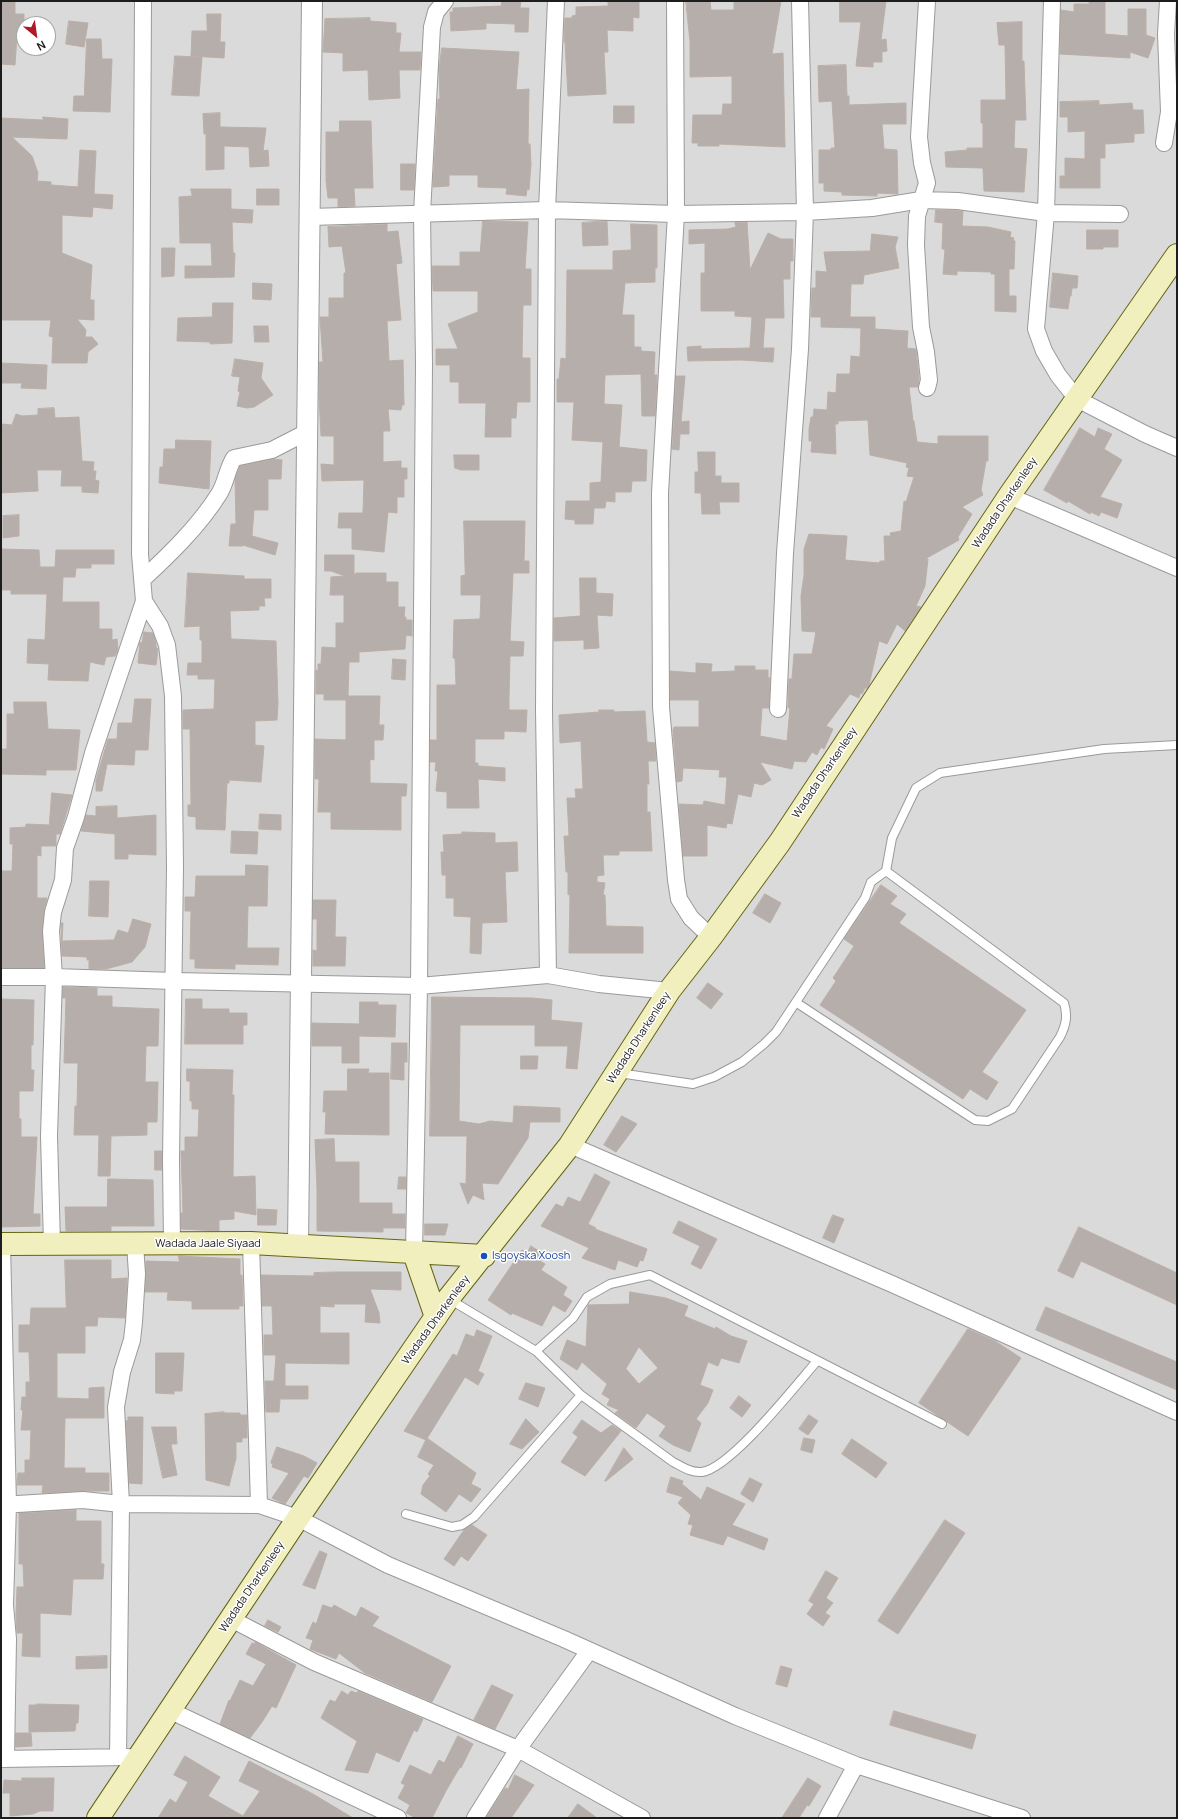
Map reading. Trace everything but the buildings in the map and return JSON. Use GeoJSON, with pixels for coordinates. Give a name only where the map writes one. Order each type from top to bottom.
{"type":"FeatureCollection","features":[{"type":"Feature","properties":{"kind":"main road","name":"Wadada Dharkenleey"},"geometry":{"type":"LineString","coordinates":[[106,1816],[140,1756],[298,1518],[448,1299],[484,1256],[570,1145],[669,991],[711,937],[780,842],[1009,496],[1177,255]]}},
{"type":"Feature","properties":{"kind":"main road","name":"Wadada Jaale Siyaad"},"geometry":{"type":"LineString","coordinates":[[2,1244],[298,1244],[414,1253],[484,1256]]}},
{"type":"Feature","properties":{"kind":"main road"},"geometry":{"type":"LineString","coordinates":[[414,1253],[436,1317]]}},
{"type":"Feature","properties":{"kind":"street"},"geometry":{"type":"LineString","coordinates":[[52,1244],[49,1136],[54,977],[51,931],[53,912],[63,880],[65,848],[76,817],[93,753],[144,601],[144,579],[140,554],[140,501],[144,1]]}},
{"type":"Feature","properties":{"kind":"street"},"geometry":{"type":"LineString","coordinates":[[298,1244],[312,1]]}},
{"type":"Feature","properties":{"kind":"street"},"geometry":{"type":"LineString","coordinates":[[414,1253],[419,986],[424,365],[422,213],[432,27],[436,12],[445,1]]}},
{"type":"Feature","properties":{"kind":"street"},"geometry":{"type":"LineString","coordinates":[[548,975],[544,710],[547,210],[556,1]]}},
{"type":"Feature","properties":{"kind":"street"},"geometry":{"type":"LineString","coordinates":[[675,1],[676,214],[660,493],[661,707],[676,880],[679,899],[691,918],[711,937]]}},
{"type":"Feature","properties":{"kind":"street"},"geometry":{"type":"LineString","coordinates":[[778,709],[784,553],[800,350],[805,212],[800,1]]}},
{"type":"Feature","properties":{"kind":"street"},"geometry":{"type":"LineString","coordinates":[[927,1],[919,137],[922,163],[927,183],[917,216],[916,245],[921,327],[925,341],[929,380],[927,388]]}},
{"type":"Feature","properties":{"kind":"street"},"geometry":{"type":"LineString","coordinates":[[1052,1],[1046,214],[1036,329],[1044,351],[1058,375],[1077,399],[1145,434],[1177,448]]}},
{"type":"Feature","properties":{"kind":"street"},"geometry":{"type":"LineString","coordinates":[[1164,143],[1170,112],[1166,34],[1168,1]]}},
{"type":"Feature","properties":{"kind":"street"},"geometry":{"type":"LineString","coordinates":[[310,217],[547,210],[676,214],[805,212],[872,208],[921,200],[958,201],[1046,214],[1120,214]]}},
{"type":"Feature","properties":{"kind":"street"},"geometry":{"type":"LineString","coordinates":[[144,579],[191,530],[219,494],[230,464],[234,458],[272,450],[307,432]]}},
{"type":"Feature","properties":{"kind":"street"},"geometry":{"type":"LineString","coordinates":[[1009,496],[1177,568]]}},
{"type":"Feature","properties":{"kind":"street"},"geometry":{"type":"LineString","coordinates":[[144,601],[160,626],[167,645],[173,696],[175,867],[171,1160],[172,1244]]}},
{"type":"Feature","properties":{"kind":"street"},"geometry":{"type":"LineString","coordinates":[[1,978],[54,977],[419,986],[548,975],[599,984],[669,991]]}},
{"type":"Feature","properties":{"kind":"street"},"geometry":{"type":"LineString","coordinates":[[570,1145],[892,1284],[1177,1412]]}},
{"type":"Feature","properties":{"kind":"street"},"geometry":{"type":"LineString","coordinates":[[251,1243],[258,1505]]}},
{"type":"Feature","properties":{"kind":"street"},"geometry":{"type":"LineString","coordinates":[[2,1244],[5,1605],[8,1639],[4,1759],[140,1756]]}},
{"type":"Feature","properties":{"kind":"street"},"geometry":{"type":"LineString","coordinates":[[118,1757],[121,1504],[116,1407],[122,1372],[132,1340],[137,1274],[135,1244]]}},
{"type":"Feature","properties":{"kind":"street"},"geometry":{"type":"LineString","coordinates":[[5,1505],[83,1500],[121,1504],[258,1505],[298,1518],[388,1565],[589,1651],[735,1716],[856,1765],[1022,1818]]}},
{"type":"Feature","properties":{"kind":"street"},"geometry":{"type":"LineString","coordinates":[[231,1619],[314,1662],[518,1749],[642,1818]]}},
{"type":"Feature","properties":{"kind":"street"},"geometry":{"type":"LineString","coordinates":[[475,1818],[518,1749],[589,1651]]}},
{"type":"Feature","properties":{"kind":"street"},"geometry":{"type":"LineString","coordinates":[[171,1711],[398,1818]]}},
{"type":"Feature","properties":{"kind":"street"},"geometry":{"type":"LineString","coordinates":[[827,1818],[856,1765]]}},
{"type":"Feature","properties":{"kind":"lane"},"geometry":{"type":"LineString","coordinates":[[616,1073],[692,1084],[714,1077],[742,1062],[764,1044],[776,1032],[796,1003],[865,898],[871,882],[886,871],[892,838],[916,788],[940,773],[1104,750],[1177,745]]}},
{"type":"Feature","properties":{"kind":"lane"},"geometry":{"type":"LineString","coordinates":[[796,1003],[975,1120],[988,1121],[1012,1109],[1060,1037],[1065,1026],[1067,1014],[1064,1003],[886,871]]}},
{"type":"Feature","properties":{"kind":"lane"},"geometry":{"type":"LineString","coordinates":[[536,1351],[573,1318],[587,1297],[610,1284],[650,1275],[942,1424]]}},
{"type":"Feature","properties":{"kind":"lane"},"geometry":{"type":"LineString","coordinates":[[448,1299],[536,1351],[581,1395],[674,1462],[690,1471],[703,1472],[730,1456],[751,1436],[818,1361]]}},
{"type":"Feature","properties":{"kind":"lane"},"geometry":{"type":"LineString","coordinates":[[406,1514],[452,1527],[462,1524],[474,1517],[581,1395]]}},
{"type":"Feature","properties":{"kind":"shaded area"},"geometry":{"type":"Polygon","coordinates":[[[1,1],[1177,1],[1177,1818],[1,1818],[1,1]]]}},
{"type":"Feature","properties":{"kind":"place","name":"Isgoyska Xoosh"},"geometry":{"type":"Point","coordinates":[484,1256]}}]}
